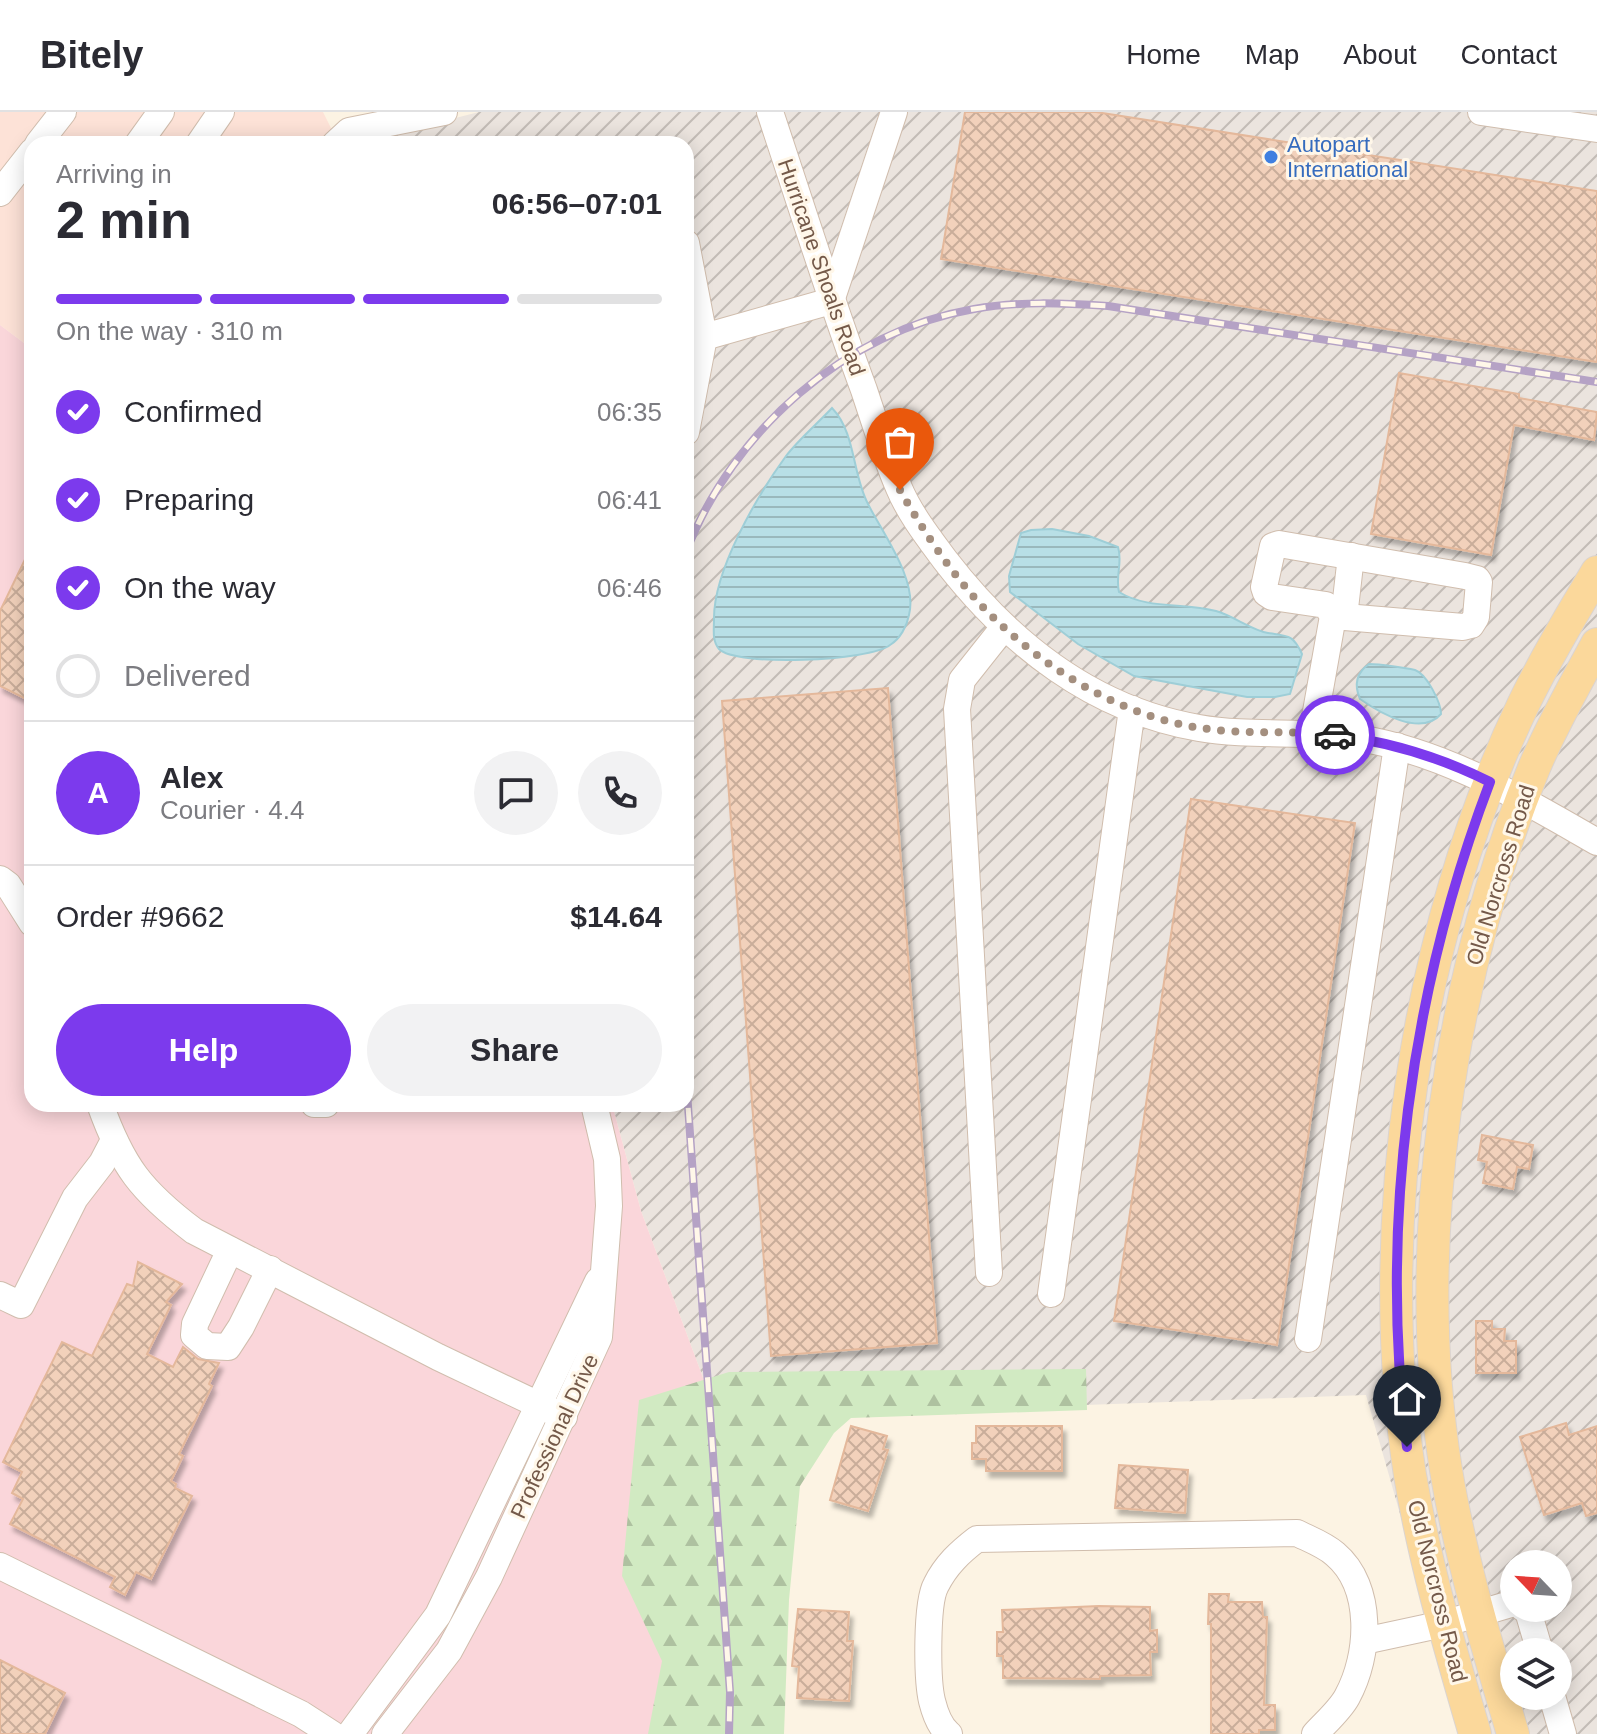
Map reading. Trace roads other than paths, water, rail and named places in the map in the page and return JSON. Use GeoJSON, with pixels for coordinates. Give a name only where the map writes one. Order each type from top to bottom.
{"type":"FeatureCollection","features":[{"type":"Feature","properties":{"kind":"main road","name":"Old Norcross Road"},"geometry":{"type":"LineString","coordinates":[[1475,1734],[1428,1573],[1410,1474],[1397,1321],[1401,1174],[1410,1100],[1438,948],[1463,860],[1490,782],[1523,706],[1597,572]]}},
{"type":"Feature","properties":{"kind":"main road","name":"Old Norcross Road"},"geometry":{"type":"LineString","coordinates":[[1513,1734],[1462,1557],[1446,1467],[1436,1376],[1433,1285],[1437,1191],[1450,1081],[1484,912],[1522,799],[1564,704],[1597,644]]}},
{"type":"Feature","properties":{"kind":"street"},"geometry":{"type":"LineString","coordinates":[[44,136],[63,112]]}},
{"type":"Feature","properties":{"kind":"street"},"geometry":{"type":"LineString","coordinates":[[144,136],[161,112]]}},
{"type":"Feature","properties":{"kind":"street"},"geometry":{"type":"LineString","coordinates":[[204,136],[221,112]]}},
{"type":"Feature","properties":{"kind":"street"},"geometry":{"type":"LineString","coordinates":[[343,133],[441,112]]}},
{"type":"Feature","properties":{"kind":"street","name":"Hurricane Shoals Road"},"geometry":{"type":"LineString","coordinates":[[770,112],[831,301],[900,490],[924,531],[952,568],[1004,627],[1030,649],[1091,690],[1132,709],[1201,728],[1356,738],[1397,746],[1446,761],[1490,782],[1597,842]]}},
{"type":"Feature","properties":{"kind":"street"},"geometry":{"type":"LineString","coordinates":[[704,337],[831,301],[894,112]]}},
{"type":"Feature","properties":{"kind":"street"},"geometry":{"type":"LineString","coordinates":[[1481,112],[1597,129]]}},
{"type":"Feature","properties":{"kind":"street"},"geometry":{"type":"LineString","coordinates":[[3,184],[24,161]]}},
{"type":"Feature","properties":{"kind":"street"},"geometry":{"type":"LineString","coordinates":[[694,285],[704,337],[694,390]]}},
{"type":"Feature","properties":{"kind":"street"},"geometry":{"type":"LineString","coordinates":[[1279,544],[1477,579],[1479,582],[1476,617],[1471,625],[1463,627],[1338,616],[1326,605],[1272,597],[1266,593],[1264,587],[1271,552],[1279,544]]}},
{"type":"Feature","properties":{"kind":"street"},"geometry":{"type":"LineString","coordinates":[[1312,734],[1351,556]]}},
{"type":"Feature","properties":{"kind":"street"},"geometry":{"type":"LineString","coordinates":[[989,1273],[957,709],[962,680],[1004,627]]}},
{"type":"Feature","properties":{"kind":"street"},"geometry":{"type":"LineString","coordinates":[[1051,1294],[1132,709]]}},
{"type":"Feature","properties":{"kind":"street"},"geometry":{"type":"LineString","coordinates":[[1308,1339],[1397,746]]}},
{"type":"Feature","properties":{"kind":"street"},"geometry":{"type":"LineString","coordinates":[[0,879],[8,885],[24,910]]}},
{"type":"Feature","properties":{"kind":"street"},"geometry":{"type":"LineString","coordinates":[[103,1112],[113,1142],[133,1174],[158,1204],[194,1231],[438,1357],[564,1417]]}},
{"type":"Feature","properties":{"kind":"street","name":"Professional Drive"},"geometry":{"type":"LineString","coordinates":[[385,1734],[449,1651],[489,1577],[599,1337],[609,1206],[607,1159],[596,1112]]}},
{"type":"Feature","properties":{"kind":"street"},"geometry":{"type":"LineString","coordinates":[[0,1295],[21,1305],[75,1198],[102,1163],[113,1142]]}},
{"type":"Feature","properties":{"kind":"street"},"geometry":{"type":"LineString","coordinates":[[230,1250],[195,1324],[194,1335],[207,1346],[228,1347],[270,1269]]}},
{"type":"Feature","properties":{"kind":"street"},"geometry":{"type":"LineString","coordinates":[[350,1734],[438,1615],[605,1267]]}},
{"type":"Feature","properties":{"kind":"street"},"geometry":{"type":"LineString","coordinates":[[949,1734],[942,1729],[931,1699],[928,1609],[934,1586],[954,1558],[977,1539],[1297,1533],[1334,1552],[1352,1572],[1361,1595],[1364,1641],[1358,1674],[1346,1700],[1315,1734]]}},
{"type":"Feature","properties":{"kind":"street"},"geometry":{"type":"LineString","coordinates":[[0,1566],[301,1714],[332,1734]]}},
{"type":"Feature","properties":{"kind":"street"},"geometry":{"type":"LineString","coordinates":[[1364,1641],[1443,1624],[1500,1606]]}},
{"type":"Feature","properties":{"kind":"street"},"geometry":{"type":"LineString","coordinates":[[1556,1710],[1563,1734]]}},
{"type":"Feature","properties":{"kind":"water"},"geometry":{"type":"Polygon","coordinates":[[[832,408],[846,429],[868,504],[904,572],[910,601],[907,623],[900,636],[890,645],[857,655],[775,660],[730,655],[719,649],[714,631],[716,601],[729,557],[750,513],[775,473],[791,450],[832,408]]]}},
{"type":"Feature","properties":{"kind":"water"},"geometry":{"type":"Polygon","coordinates":[[[1052,529],[1089,536],[1118,547],[1119,592],[1130,598],[1216,611],[1262,631],[1292,639],[1302,654],[1290,694],[1247,697],[1134,676],[1078,644],[1010,592],[1009,576],[1021,533],[1052,529]]]}},
{"type":"Feature","properties":{"kind":"water"},"geometry":{"type":"Polygon","coordinates":[[[1369,664],[1406,668],[1420,673],[1432,689],[1441,714],[1433,721],[1412,723],[1389,716],[1360,699],[1357,680],[1369,664]]]}},
{"type":"Feature","properties":{"kind":"railway"},"geometry":{"type":"LineString","coordinates":[[694,534],[732,466],[763,428],[799,394],[838,364],[881,339],[926,321],[991,306],[1108,306],[1597,382]]}},
{"type":"Feature","properties":{"kind":"railway"},"geometry":{"type":"LineString","coordinates":[[688,1112],[730,1692],[729,1734]]}},
{"type":"Feature","properties":{"kind":"place","name":"Autopart International"},"geometry":{"type":"Point","coordinates":[1271,157]}}]}
